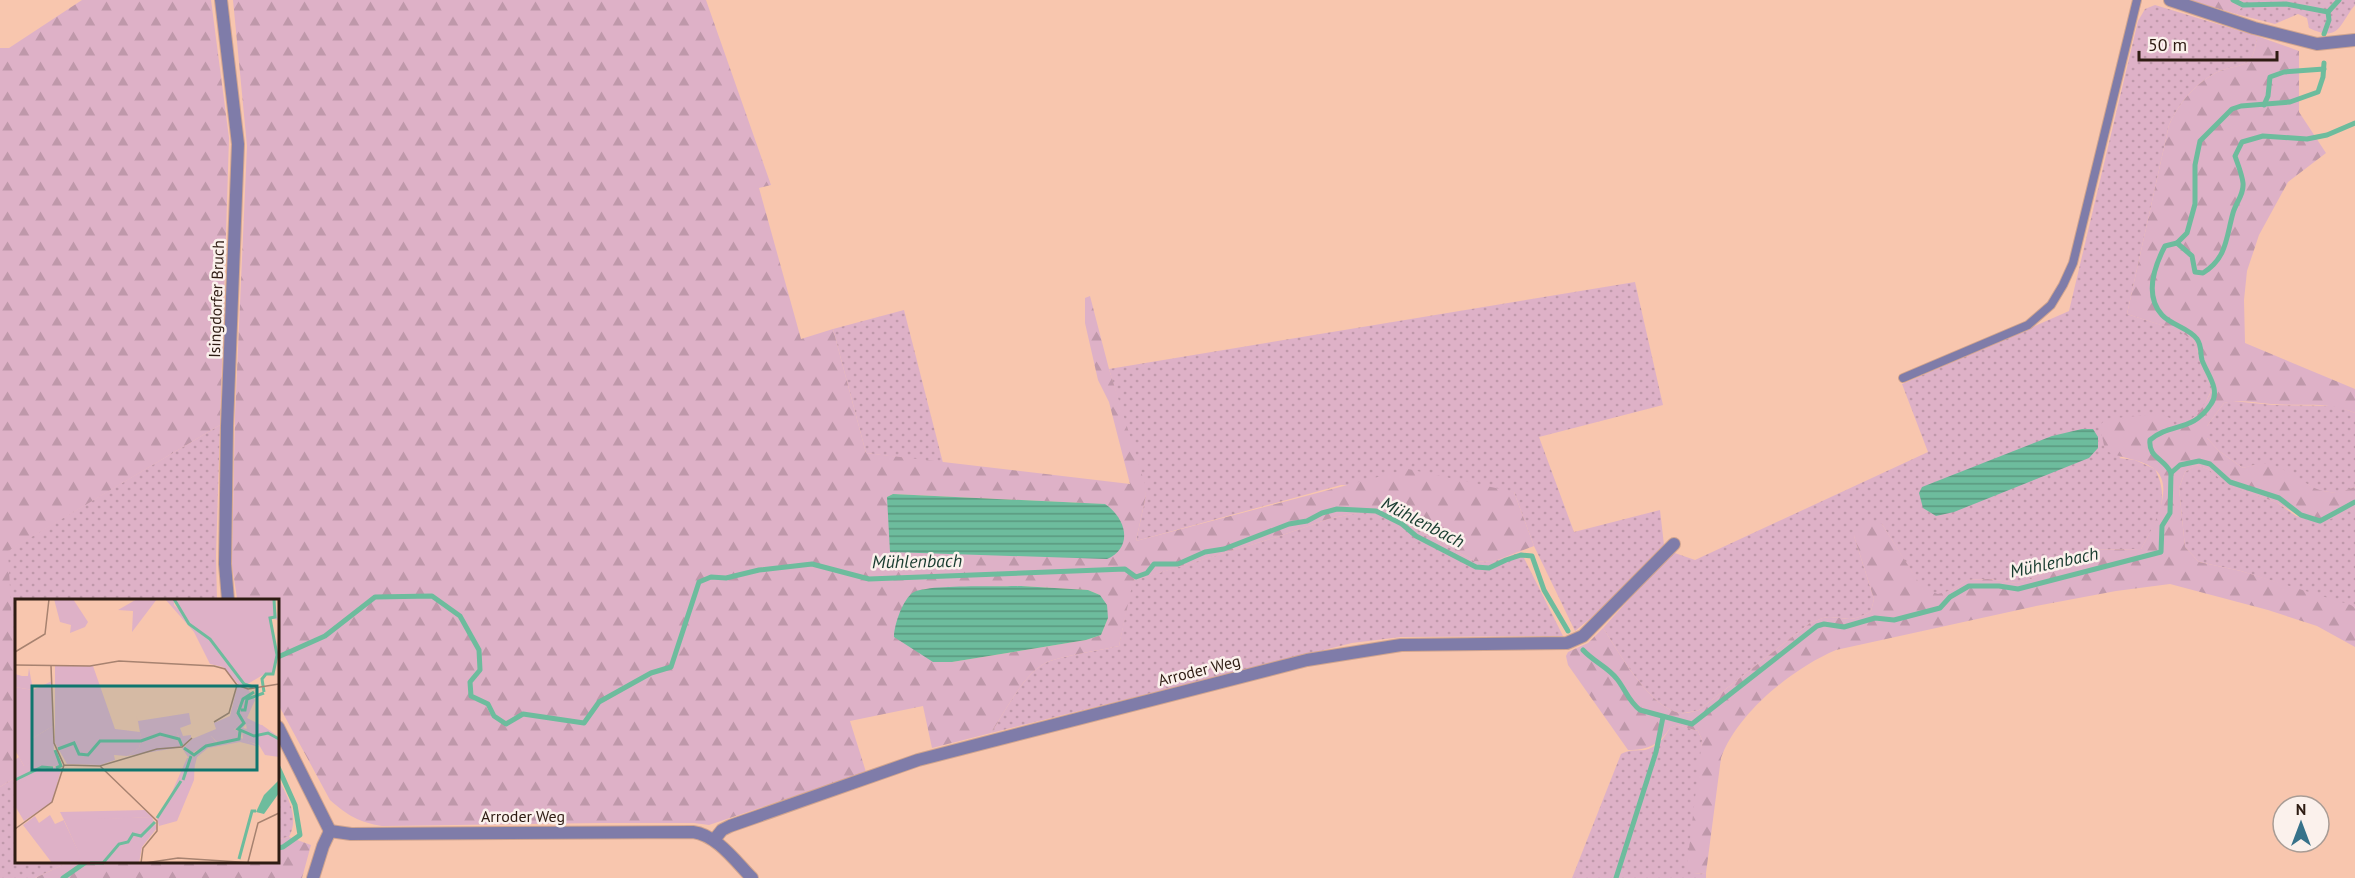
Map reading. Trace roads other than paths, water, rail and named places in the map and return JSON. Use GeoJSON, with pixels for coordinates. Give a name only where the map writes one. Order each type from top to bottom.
{"type":"FeatureCollection","features":[{"type":"Feature","properties":{"kind":"street","name":"Isingdorfer Bruch"},"geometry":{"type":"LineString","coordinates":[[221,0],[238,144],[227,426],[225,564],[228,599]]}},
{"type":"Feature","properties":{"kind":"street"},"geometry":{"type":"LineString","coordinates":[[2170,0],[2254,28],[2317,44],[2355,40]]}},
{"type":"Feature","properties":{"kind":"street","name":"Arroder Weg"},"geometry":{"type":"LineString","coordinates":[[714,840],[722,830],[730,826],[918,759],[1307,660],[1401,645],[1573,642],[1590,629],[1674,544]]}},
{"type":"Feature","properties":{"kind":"street"},"geometry":{"type":"LineString","coordinates":[[279,729],[330,831],[322,846],[313,878]]}},
{"type":"Feature","properties":{"kind":"street","name":"Arroder Weg"},"geometry":{"type":"LineString","coordinates":[[330,831],[351,834],[702,833],[714,840],[752,878]]}},
{"type":"Feature","properties":{"kind":"lane"},"geometry":{"type":"LineString","coordinates":[[1903,378],[2028,325],[2050,305],[2063,285],[2073,263],[2137,0]]}},
{"type":"Feature","properties":{"kind":"waterway"},"geometry":{"type":"LineString","coordinates":[[2233,0],[2243,5],[2286,4],[2328,12],[2329,20],[2324,34]]}},
{"type":"Feature","properties":{"kind":"waterway"},"geometry":{"type":"LineString","coordinates":[[2328,12],[2339,0]]}},
{"type":"Feature","properties":{"kind":"waterway"},"geometry":{"type":"LineString","coordinates":[[2324,63],[2323,77],[2318,92],[2290,102],[2241,106],[2232,109],[2200,141],[2195,165],[2195,204],[2187,233],[2177,243],[2165,246],[2154,272],[2152,290],[2153,299],[2162,315],[2194,335],[2199,342],[2202,360],[2215,393],[2214,399],[2204,413],[2189,423],[2158,434],[2150,440],[2150,446],[2151,451],[2171,473],[2180,465],[2199,461],[2210,464],[2230,482],[2279,498],[2301,515],[2320,521],[2355,502]]}},
{"type":"Feature","properties":{"kind":"waterway"},"geometry":{"type":"LineString","coordinates":[[2264,105],[2268,96],[2270,77],[2284,72],[2324,69]]}},
{"type":"Feature","properties":{"kind":"waterway"},"geometry":{"type":"LineString","coordinates":[[2177,243],[2192,256],[2195,272],[2203,273],[2217,261],[2224,247],[2243,187],[2235,156],[2242,142],[2263,136],[2307,139],[2327,135],[2355,123]]}},
{"type":"Feature","properties":{"kind":"waterway","name":"Mühlenbach"},"geometry":{"type":"LineString","coordinates":[[1583,650],[1613,675],[1640,710],[1692,724],[1817,626],[1824,624],[1844,627],[1875,618],[1894,620],[1940,608],[1950,597],[1969,586],[1999,586],[2018,589],[2161,552],[2162,526],[2170,513],[2171,473]]}},
{"type":"Feature","properties":{"kind":"waterway","name":"Mühlenbach"},"geometry":{"type":"LineString","coordinates":[[279,657],[325,636],[375,597],[432,596],[460,616],[479,650],[480,670],[470,682],[471,696],[488,704],[494,716],[506,724],[523,714],[584,723],[599,702],[651,673],[671,667],[699,582],[711,577],[726,578],[759,570],[812,564],[869,579],[1125,569],[1136,577],[1147,573],[1154,564],[1178,564],[1205,552],[1224,549],[1289,524],[1307,521],[1322,513],[1337,509],[1376,511],[1402,524],[1416,536],[1476,567],[1489,568],[1521,555],[1532,556],[1544,590],[1568,631]]}},
{"type":"Feature","properties":{"kind":"waterway"},"geometry":{"type":"LineString","coordinates":[[1616,878],[1656,752],[1663,717]]}},
{"type":"Feature","properties":{"kind":"waterway","name":"Mühlenbach"},"geometry":{"type":"LineString","coordinates":[[279,769],[295,805],[300,835],[279,848]]}},
{"type":"Feature","properties":{"kind":"waterway","name":"Mühlenbach"},"geometry":{"type":"LineString","coordinates":[[63,878],[85,863]]}}]}
